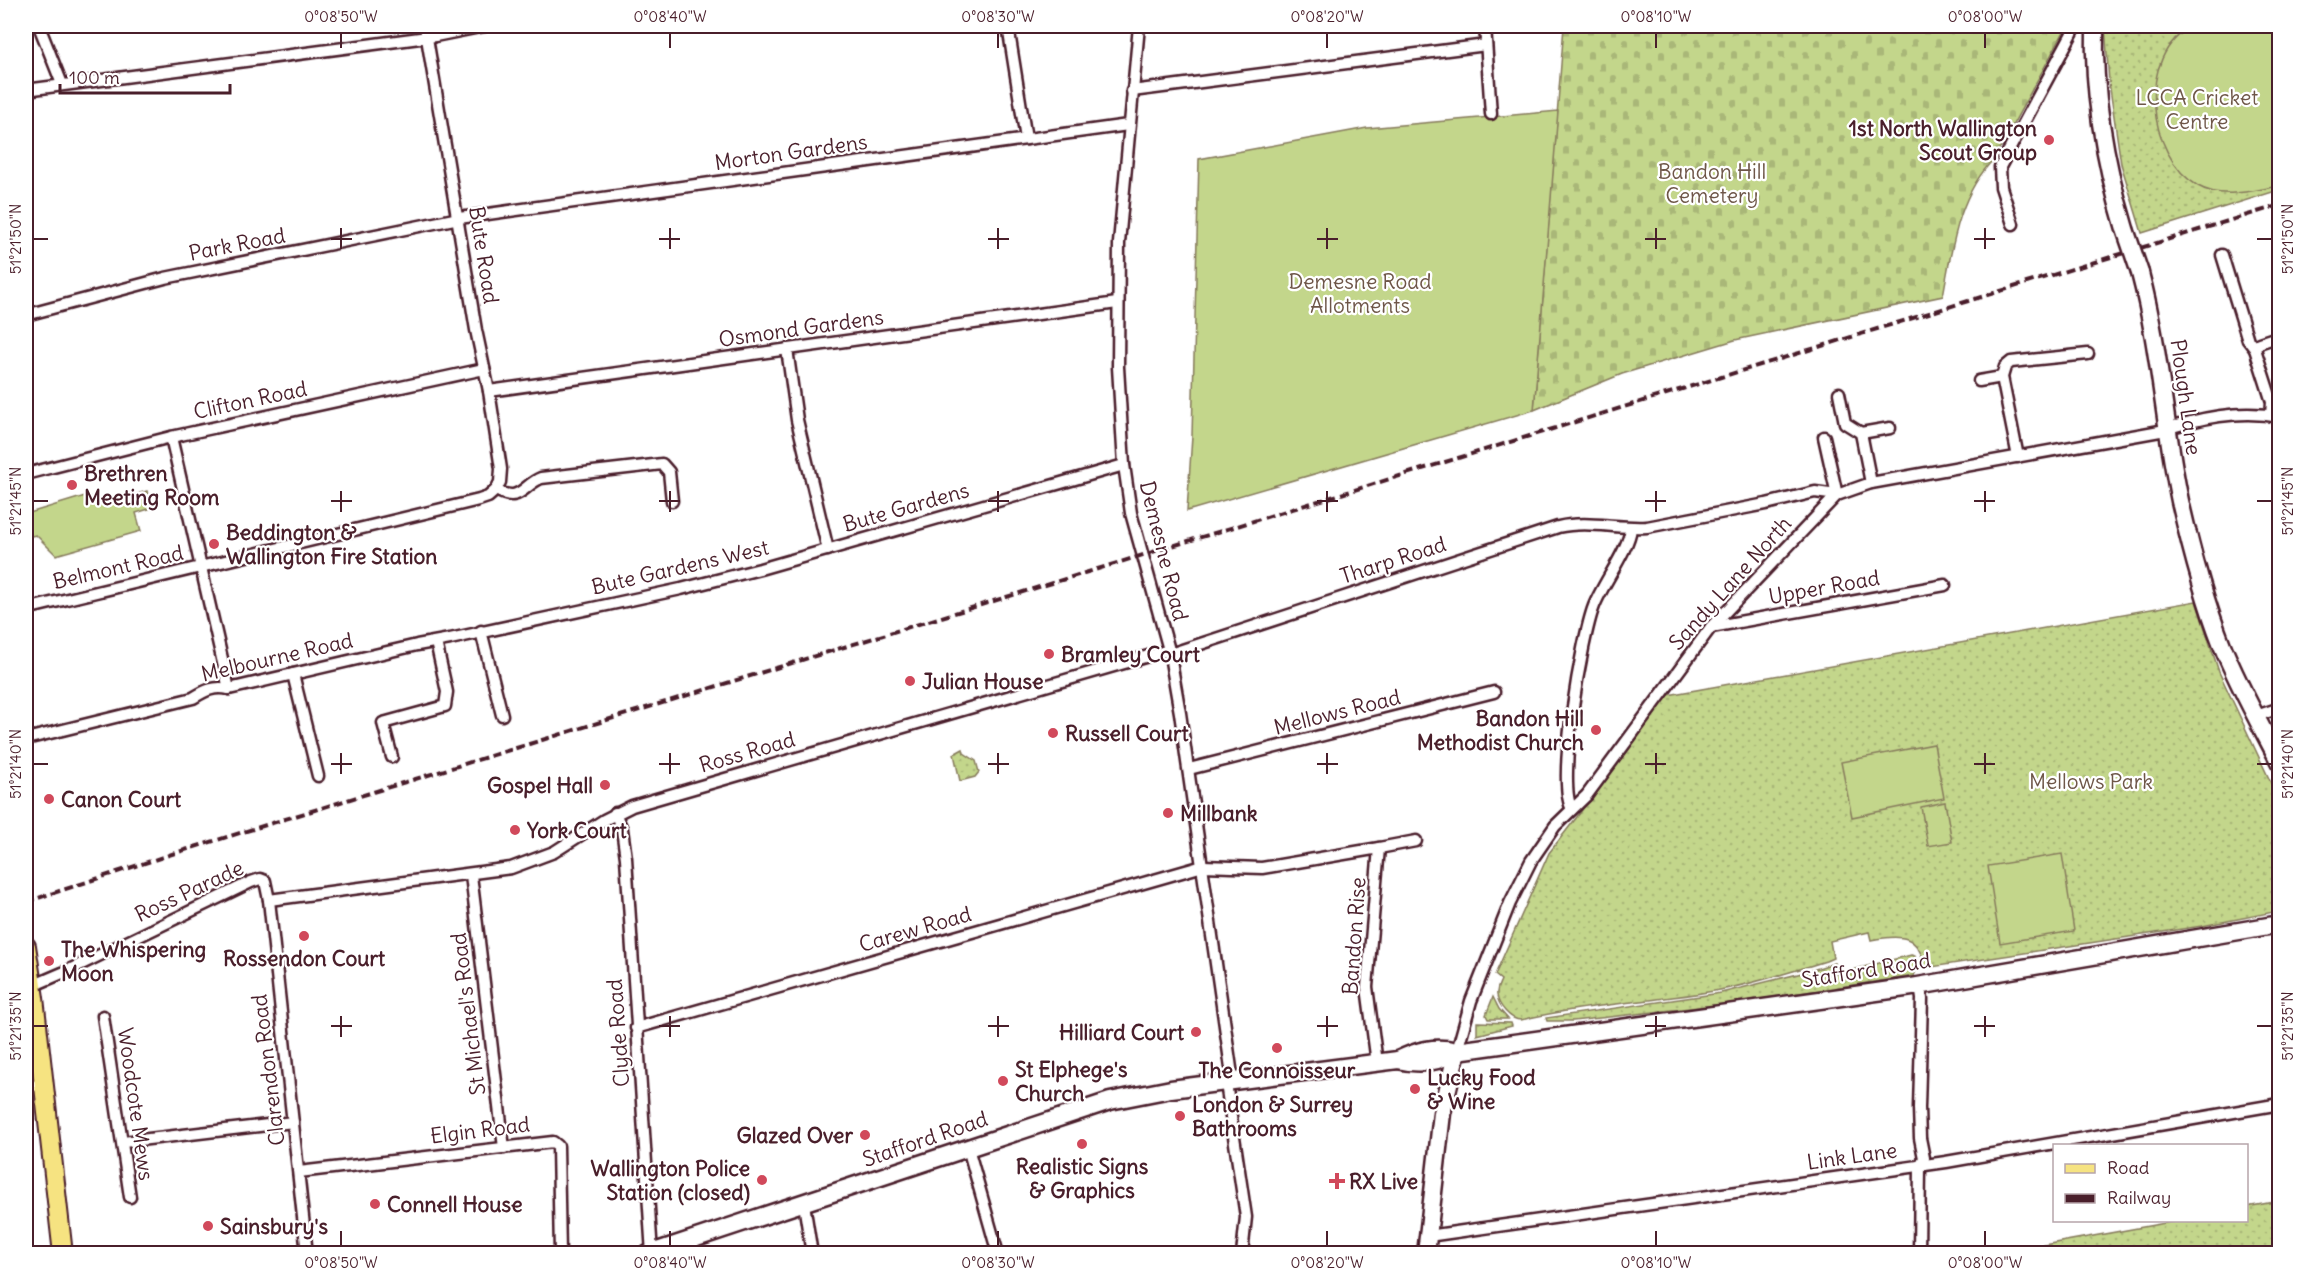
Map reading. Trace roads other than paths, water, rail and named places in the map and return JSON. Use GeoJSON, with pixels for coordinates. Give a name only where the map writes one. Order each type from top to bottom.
{"type":"FeatureCollection","features":[{"type":"Feature","properties":{"kind":"main road","name":"Plough Lane"},"geometry":{"type":"LineString","coordinates":[[2095,26],[2096,72],[2104,150],[2125,229],[2140,273],[2155,338],[2166,428],[2185,520],[2213,620],[2229,662],[2280,763]]}},
{"type":"Feature","properties":{"kind":"main road","name":"Stafford Road"},"geometry":{"type":"LineString","coordinates":[[651,1253],[1110,1101],[1170,1089],[1398,1060],[1414,1052],[1441,1048],[1457,1051],[1920,985],[2280,924]]}},
{"type":"Feature","properties":{"kind":"main road"},"geometry":{"type":"LineString","coordinates":[[26,946],[63,1254]]}},
{"type":"Feature","properties":{"kind":"main road","name":"Stafford Road"},"geometry":{"type":"LineString","coordinates":[[1398,1060],[1412,1064],[1427,1062],[1446,1059],[1457,1051]]}},
{"type":"Feature","properties":{"kind":"main road"},"geometry":{"type":"LineString","coordinates":[[1444,1096],[1448,1089],[1457,1051]]}},
{"type":"Feature","properties":{"kind":"main road"},"geometry":{"type":"LineString","coordinates":[[1426,1254],[1444,1096],[1439,1072],[1427,1062]]}},
{"type":"Feature","properties":{"kind":"street"},"geometry":{"type":"LineString","coordinates":[[39,26],[62,84]]}},
{"type":"Feature","properties":{"kind":"street"},"geometry":{"type":"LineString","coordinates":[[26,90],[426,31],[485,26]]}},
{"type":"Feature","properties":{"kind":"street"},"geometry":{"type":"LineString","coordinates":[[1008,26],[1026,139]]}},
{"type":"Feature","properties":{"kind":"street","name":"Demesne Road"},"geometry":{"type":"LineString","coordinates":[[1138,26],[1119,243],[1117,303],[1124,465],[1131,513],[1169,652],[1189,769],[1246,1217],[1242,1254]]}},
{"type":"Feature","properties":{"kind":"street"},"geometry":{"type":"LineString","coordinates":[[1485,26],[1491,114]]}},
{"type":"Feature","properties":{"kind":"street"},"geometry":{"type":"LineString","coordinates":[[2013,224],[2001,187],[2000,167],[2076,26]]}},
{"type":"Feature","properties":{"kind":"street","name":"Bute Road"},"geometry":{"type":"LineString","coordinates":[[426,31],[501,469],[500,482],[496,490]]}},
{"type":"Feature","properties":{"kind":"street"},"geometry":{"type":"LineString","coordinates":[[1132,91],[1486,45]]}},
{"type":"Feature","properties":{"kind":"street","name":"Morton Gardens"},"geometry":{"type":"LineString","coordinates":[[459,218],[1128,125]]}},
{"type":"Feature","properties":{"kind":"street","name":"Park Road"},"geometry":{"type":"LineString","coordinates":[[26,315],[165,278],[459,218]]}},
{"type":"Feature","properties":{"kind":"street"},"geometry":{"type":"LineString","coordinates":[[2222,255],[2248,340],[2255,349],[2276,416]]}},
{"type":"Feature","properties":{"kind":"street","name":"Osmond Gardens"},"geometry":{"type":"LineString","coordinates":[[489,391],[1117,303]]}},
{"type":"Feature","properties":{"kind":"street"},"geometry":{"type":"LineString","coordinates":[[2255,349],[2259,343],[2280,336]]}},
{"type":"Feature","properties":{"kind":"street","name":"Bute Gardens"},"geometry":{"type":"LineString","coordinates":[[787,349],[797,420],[828,550],[1124,465]]}},
{"type":"Feature","properties":{"kind":"street"},"geometry":{"type":"LineString","coordinates":[[2018,457],[2002,377],[2005,367],[2012,363],[2088,354]]}},
{"type":"Feature","properties":{"kind":"street","name":"Clifton Road"},"geometry":{"type":"LineString","coordinates":[[26,474],[171,437],[484,369]]}},
{"type":"Feature","properties":{"kind":"street"},"geometry":{"type":"LineString","coordinates":[[1979,381],[2002,377]]}},
{"type":"Feature","properties":{"kind":"street"},"geometry":{"type":"LineString","coordinates":[[1839,393],[1845,423],[1861,433],[1890,428]]}},
{"type":"Feature","properties":{"kind":"street","name":"Sandy Lane North"},"geometry":{"type":"LineString","coordinates":[[1457,1051],[1471,1001],[1521,879],[1561,819],[1587,795],[1711,627],[1837,495],[1871,483],[2018,457],[2234,413],[2276,416]]}},
{"type":"Feature","properties":{"kind":"street"},"geometry":{"type":"LineString","coordinates":[[1861,433],[1871,483]]}},
{"type":"Feature","properties":{"kind":"street"},"geometry":{"type":"LineString","coordinates":[[171,437],[229,689]]}},
{"type":"Feature","properties":{"kind":"street"},"geometry":{"type":"LineString","coordinates":[[1824,437],[1837,495]]}},
{"type":"Feature","properties":{"kind":"street"},"geometry":{"type":"LineString","coordinates":[[496,490],[506,496],[526,490],[541,478],[662,464],[669,472],[672,501]]}},
{"type":"Feature","properties":{"kind":"street","name":"Belmont Road"},"geometry":{"type":"LineString","coordinates":[[26,609],[479,500],[496,490]]}},
{"type":"Feature","properties":{"kind":"street","name":"Tharp Road"},"geometry":{"type":"LineString","coordinates":[[1169,652],[1558,526],[1585,523],[1631,528],[1766,504],[1815,492],[1837,495]]}},
{"type":"Feature","properties":{"kind":"street"},"geometry":{"type":"LineString","coordinates":[[1572,809],[1568,803],[1566,788],[1573,706],[1580,661],[1593,608],[1627,544],[1631,528]]}},
{"type":"Feature","properties":{"kind":"street","name":"Bute Gardens West"},"geometry":{"type":"LineString","coordinates":[[540,619],[681,589],[828,550]]}},
{"type":"Feature","properties":{"kind":"street","name":"Upper Road"},"geometry":{"type":"LineString","coordinates":[[1711,627],[1945,585]]}},
{"type":"Feature","properties":{"kind":"street","name":"Melbourne Road"},"geometry":{"type":"LineString","coordinates":[[26,739],[195,698],[203,691],[218,687],[229,689],[540,619]]}},
{"type":"Feature","properties":{"kind":"street"},"geometry":{"type":"LineString","coordinates":[[481,631],[502,715]]}},
{"type":"Feature","properties":{"kind":"street"},"geometry":{"type":"LineString","coordinates":[[392,757],[383,723],[446,709],[447,692],[436,642]]}},
{"type":"Feature","properties":{"kind":"street","name":"Ross Road"},"geometry":{"type":"LineString","coordinates":[[269,900],[511,868],[549,854],[615,813],[646,801],[1169,652]]}},
{"type":"Feature","properties":{"kind":"street"},"geometry":{"type":"LineString","coordinates":[[293,674],[318,776]]}},
{"type":"Feature","properties":{"kind":"street","name":"Mellows Road"},"geometry":{"type":"LineString","coordinates":[[1189,769],[1494,692]]}},
{"type":"Feature","properties":{"kind":"street"},"geometry":{"type":"LineString","coordinates":[[2256,716],[2280,708]]}},
{"type":"Feature","properties":{"kind":"street","name":"Clyde Road"},"geometry":{"type":"LineString","coordinates":[[615,813],[625,849],[651,1253]]}},
{"type":"Feature","properties":{"kind":"street","name":"Bandon Rise"},"geometry":{"type":"LineString","coordinates":[[1203,866],[1262,868],[1416,841]]}},
{"type":"Feature","properties":{"kind":"street","name":"Bandon Rise"},"geometry":{"type":"LineString","coordinates":[[1377,1063],[1367,987],[1379,848]]}},
{"type":"Feature","properties":{"kind":"street","name":"Carew Road"},"geometry":{"type":"LineString","coordinates":[[636,1028],[1203,866]]}},
{"type":"Feature","properties":{"kind":"street","name":"St Michael's Road"},"geometry":{"type":"LineString","coordinates":[[471,875],[504,1148]]}},
{"type":"Feature","properties":{"kind":"street","name":"Ross Parade"},"geometry":{"type":"LineString","coordinates":[[32,986],[68,971],[251,882],[260,879],[265,881]]}},
{"type":"Feature","properties":{"kind":"street","name":"Clarendon Road"},"geometry":{"type":"LineString","coordinates":[[265,881],[308,1254]]}},
{"type":"Feature","properties":{"kind":"street"},"geometry":{"type":"LineString","coordinates":[[1919,1254],[1920,1166],[1924,1158],[1919,1123],[1922,999],[1920,985]]}},
{"type":"Feature","properties":{"kind":"street","name":"Woodcote Mews"},"geometry":{"type":"LineString","coordinates":[[103,1016],[130,1197]]}},
{"type":"Feature","properties":{"kind":"street"},"geometry":{"type":"LineString","coordinates":[[26,1088],[44,1083]]}},
{"type":"Feature","properties":{"kind":"street","name":"Link Lane"},"geometry":{"type":"LineString","coordinates":[[1428,1236],[1920,1166],[2280,1104]]}},
{"type":"Feature","properties":{"kind":"street"},"geometry":{"type":"LineString","coordinates":[[123,1142],[293,1122]]}},
{"type":"Feature","properties":{"kind":"street","name":"Elgin Road"},"geometry":{"type":"LineString","coordinates":[[299,1172],[553,1142],[558,1146],[560,1254]]}},
{"type":"Feature","properties":{"kind":"street"},"geometry":{"type":"LineString","coordinates":[[968,1148],[998,1254]]}},
{"type":"Feature","properties":{"kind":"street"},"geometry":{"type":"LineString","coordinates":[[804,1204],[812,1254]]}},
{"type":"Feature","properties":{"kind":"railway"},"geometry":{"type":"LineString","coordinates":[[26,902],[175,853],[2280,205]]}},
{"type":"Feature","properties":{"kind":"place","name":"1st North Wallington Scout Group"},"geometry":{"type":"Point","coordinates":[2049,140]}},
{"type":"Feature","properties":{"kind":"place","name":"Brethren Meeting Room"},"geometry":{"type":"Point","coordinates":[72,485]}},
{"type":"Feature","properties":{"kind":"place","name":"Beddington & Wallington Fire Station"},"geometry":{"type":"Point","coordinates":[214,544]}},
{"type":"Feature","properties":{"kind":"place","name":"Bramley Court"},"geometry":{"type":"Point","coordinates":[1049,654]}},
{"type":"Feature","properties":{"kind":"place","name":"Julian House"},"geometry":{"type":"Point","coordinates":[910,681]}},
{"type":"Feature","properties":{"kind":"place","name":"Bandon Hill Methodist Church"},"geometry":{"type":"Point","coordinates":[1596,730]}},
{"type":"Feature","properties":{"kind":"place","name":"Russell Court"},"geometry":{"type":"Point","coordinates":[1053,733]}},
{"type":"Feature","properties":{"kind":"place","name":"Gospel Hall"},"geometry":{"type":"Point","coordinates":[605,785]}},
{"type":"Feature","properties":{"kind":"place","name":"Canon Court"},"geometry":{"type":"Point","coordinates":[49,799]}},
{"type":"Feature","properties":{"kind":"place","name":"Millbank"},"geometry":{"type":"Point","coordinates":[1168,813]}},
{"type":"Feature","properties":{"kind":"place","name":"York Court"},"geometry":{"type":"Point","coordinates":[515,830]}},
{"type":"Feature","properties":{"kind":"place","name":"Rossendon Court"},"geometry":{"type":"Point","coordinates":[304,936]}},
{"type":"Feature","properties":{"kind":"place","name":"The Whispering Moon"},"geometry":{"type":"Point","coordinates":[49,961]}},
{"type":"Feature","properties":{"kind":"place","name":"Hilliard Court"},"geometry":{"type":"Point","coordinates":[1196,1032]}},
{"type":"Feature","properties":{"kind":"place","name":"The Connoisseur"},"geometry":{"type":"Point","coordinates":[1277,1048]}},
{"type":"Feature","properties":{"kind":"place","name":"St Elphege's Church"},"geometry":{"type":"Point","coordinates":[1003,1081]}},
{"type":"Feature","properties":{"kind":"place","name":"Lucky Food & Wine"},"geometry":{"type":"Point","coordinates":[1415,1089]}},
{"type":"Feature","properties":{"kind":"place","name":"London & Surrey Bathrooms"},"geometry":{"type":"Point","coordinates":[1180,1116]}},
{"type":"Feature","properties":{"kind":"place","name":"Glazed Over"},"geometry":{"type":"Point","coordinates":[865,1135]}},
{"type":"Feature","properties":{"kind":"place","name":"Realistic Signs & Graphics"},"geometry":{"type":"Point","coordinates":[1082,1144]}},
{"type":"Feature","properties":{"kind":"place","name":"Wallington Police Station (closed)"},"geometry":{"type":"Point","coordinates":[762,1180]}},
{"type":"Feature","properties":{"kind":"place","name":"RX Live"},"geometry":{"type":"Point","coordinates":[1337,1181]}},
{"type":"Feature","properties":{"kind":"place","name":"Connell House"},"geometry":{"type":"Point","coordinates":[375,1204]}},
{"type":"Feature","properties":{"kind":"place","name":"Sainsbury's"},"geometry":{"type":"Point","coordinates":[208,1226]}},
{"type":"Feature","properties":{"kind":"park label","name":"LCCA Cricket Centre"},"geometry":{"type":"Point","coordinates":[2197,109]}},
{"type":"Feature","properties":{"kind":"park label","name":"Bandon Hill Cemetery"},"geometry":{"type":"Point","coordinates":[1712,183]}},
{"type":"Feature","properties":{"kind":"park label","name":"Demesne Road Allotments"},"geometry":{"type":"Point","coordinates":[1360,293]}},
{"type":"Feature","properties":{"kind":"park label","name":"Mellows Park"},"geometry":{"type":"Point","coordinates":[2091,781]}}]}
